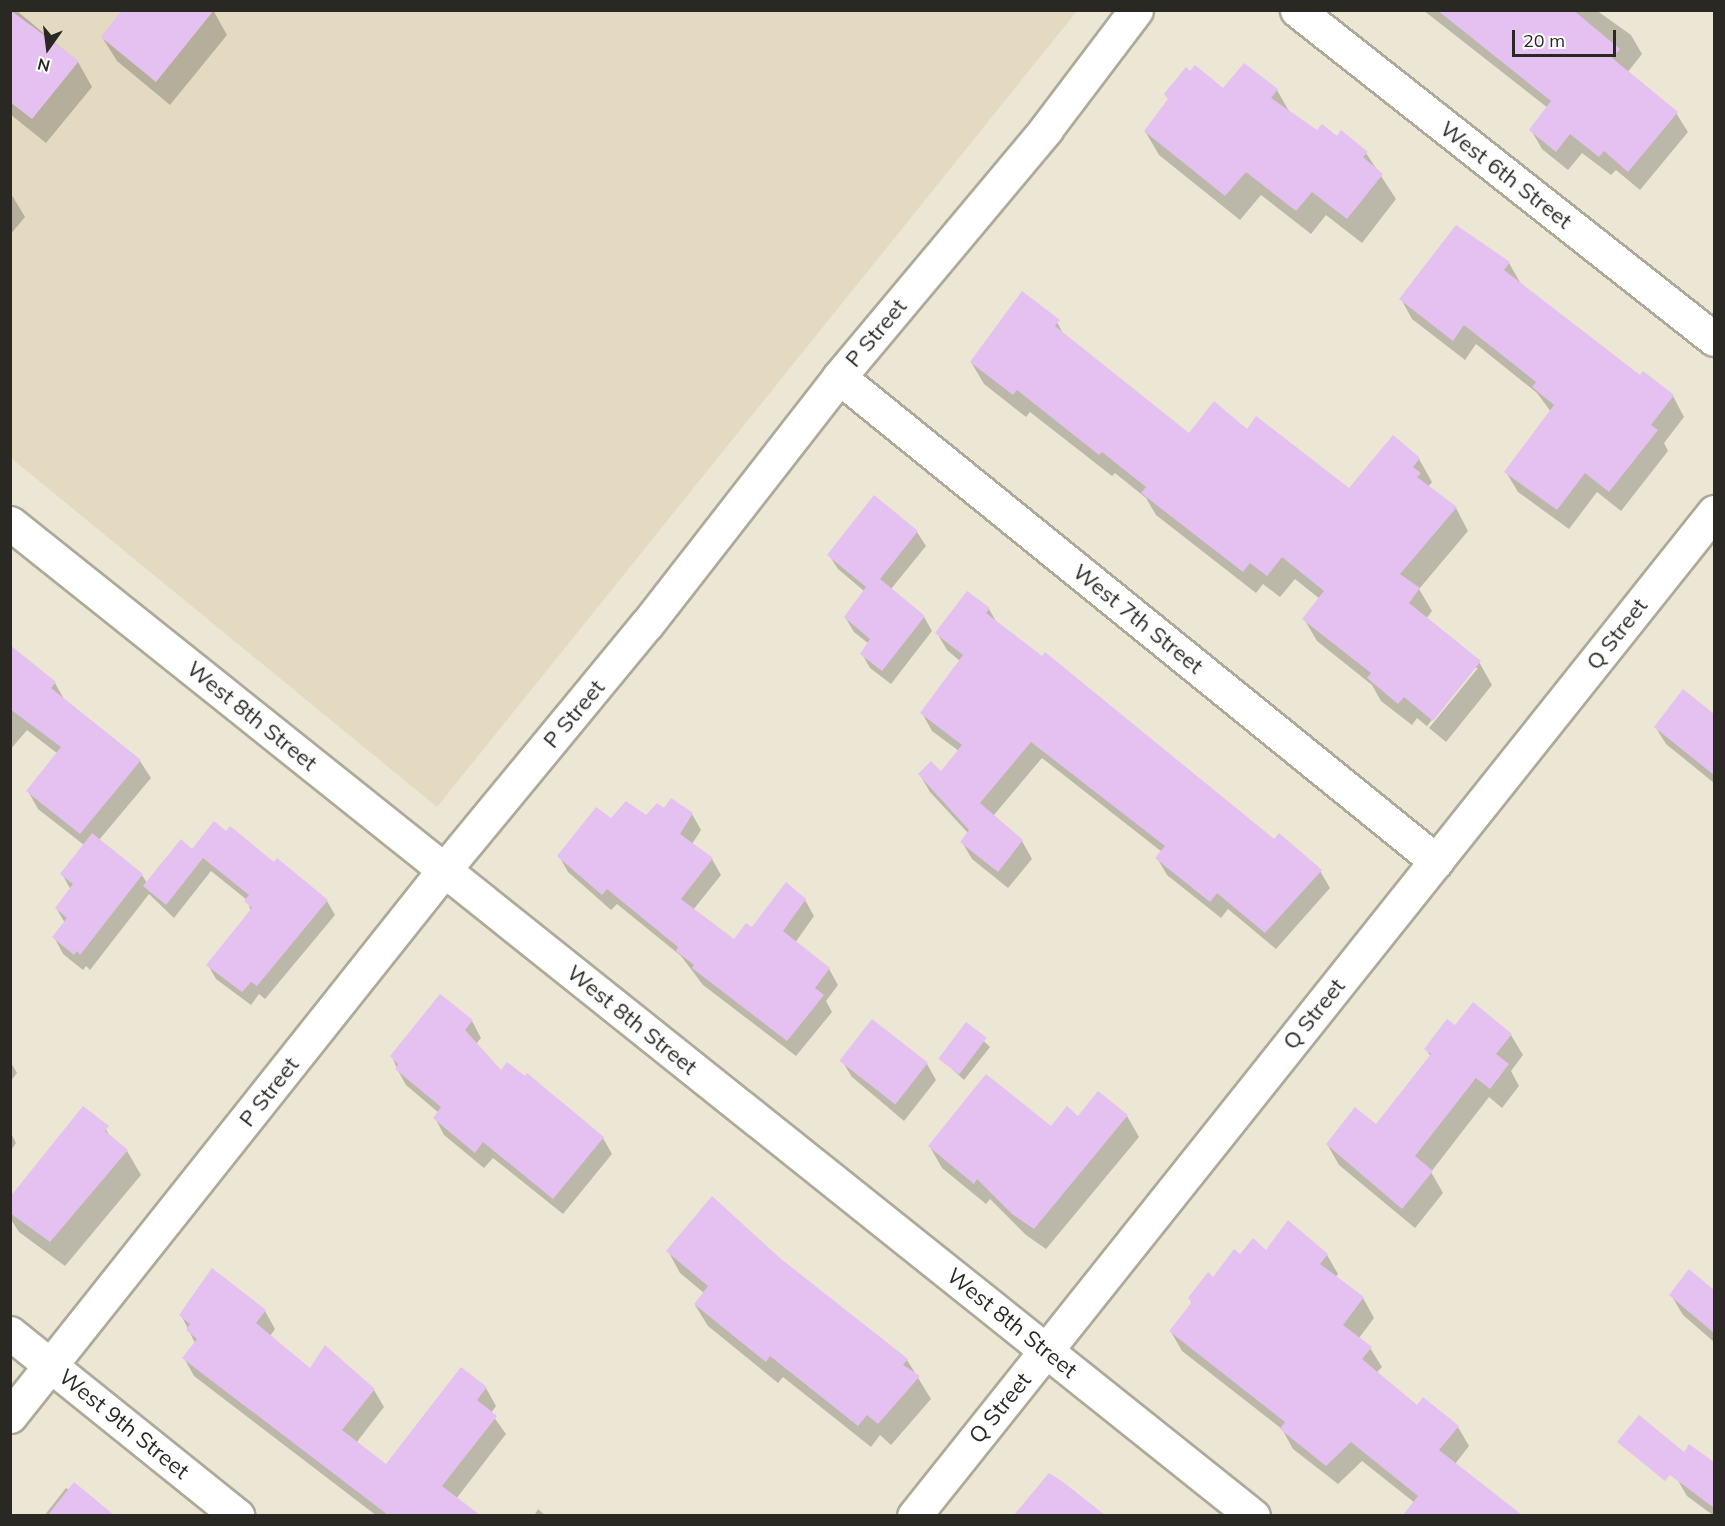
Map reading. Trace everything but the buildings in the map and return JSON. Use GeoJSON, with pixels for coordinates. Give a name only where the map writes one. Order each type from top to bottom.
{"type":"FeatureCollection","features":[{"type":"Feature","properties":{"kind":"street","name":"P Street"},"geometry":{"type":"LineString","coordinates":[[10,1416],[444,870],[647,624],[839,377],[1046,129],[1136,10]]}},
{"type":"Feature","properties":{"kind":"street","name":"West 6th Street"},"geometry":{"type":"LineString","coordinates":[[1297,10],[1714,339]]}},
{"type":"Feature","properties":{"kind":"street","name":"West 7th Street"},"geometry":{"type":"LineString","coordinates":[[839,377],[1436,861]]}},
{"type":"Feature","properties":{"kind":"street","name":"Q Street"},"geometry":{"type":"LineString","coordinates":[[914,1515],[1714,512]]}},
{"type":"Feature","properties":{"kind":"street","name":"West 8th Street"},"geometry":{"type":"LineString","coordinates":[[10,523],[1253,1515]]}},
{"type":"Feature","properties":{"kind":"street","name":"West 9th Street"},"geometry":{"type":"LineString","coordinates":[[10,1333],[238,1515]]}},
{"type":"Feature","properties":{"kind":"shaded area"},"geometry":{"type":"Polygon","coordinates":[[[10,11],[1077,11],[437,807],[11,458],[10,11]]]}}]}
